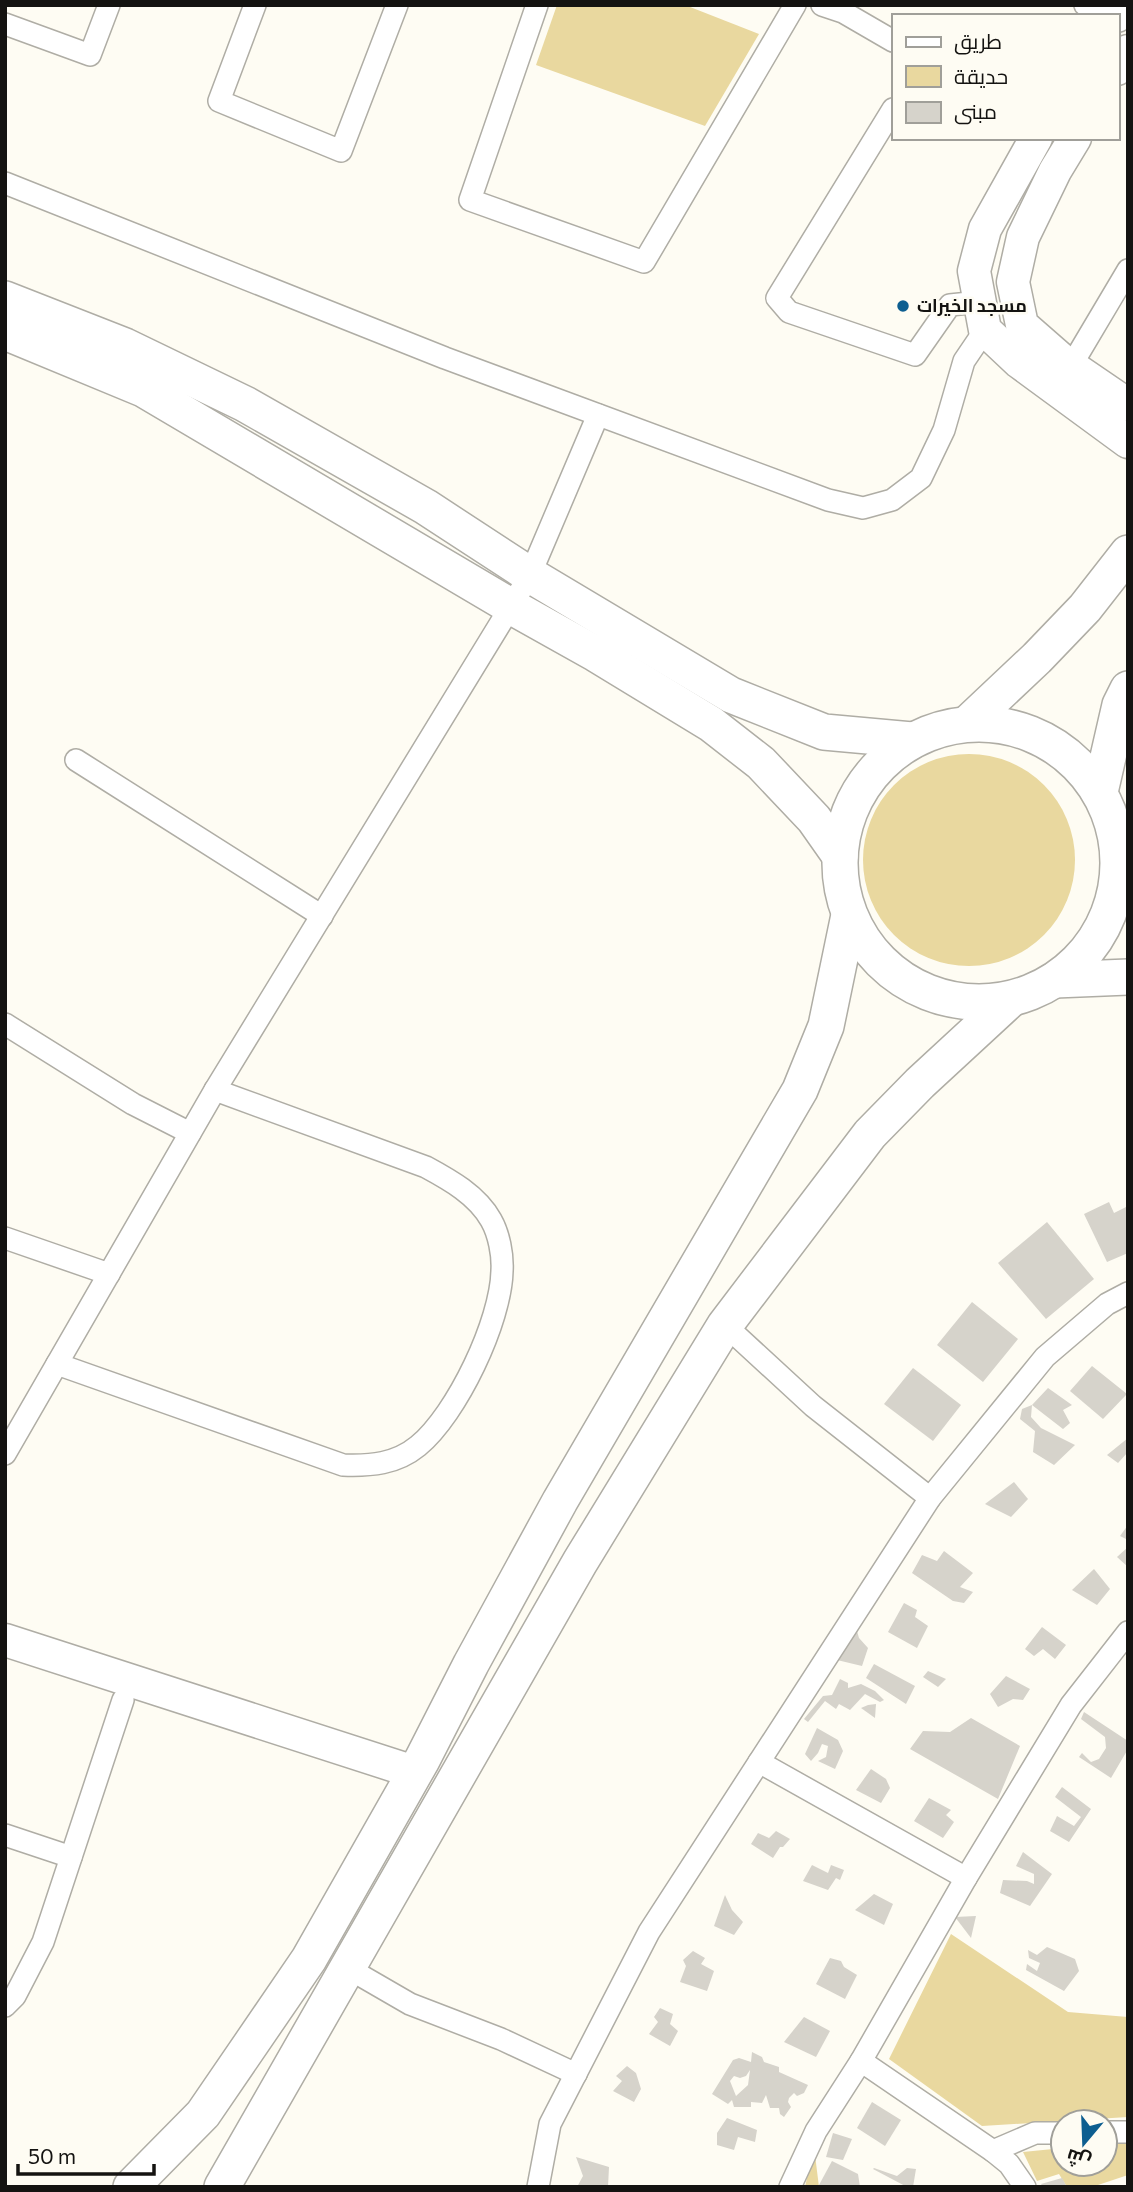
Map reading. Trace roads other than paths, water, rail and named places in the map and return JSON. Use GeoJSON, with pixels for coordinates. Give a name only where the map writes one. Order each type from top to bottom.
{"type":"FeatureCollection","features":[{"type":"Feature","properties":{"kind":"main road"},"geometry":{"type":"LineString","coordinates":[[5,299],[125,346],[245,404],[426,507],[530,575],[730,695],[824,732],[912,740]]}},
{"type":"Feature","properties":{"kind":"main road"},"geometry":{"type":"LineString","coordinates":[[5,332],[143,389],[711,724],[761,763],[814,818],[839,856]]}},
{"type":"Feature","properties":{"kind":"main road"},"geometry":{"type":"LineString","coordinates":[[968,723],[1085,608],[1128,553]]}},
{"type":"Feature","properties":{"kind":"main road"},"geometry":{"type":"LineString","coordinates":[[1100,792],[1120,705],[1128,688]]}},
{"type":"Feature","properties":{"kind":"main road"},"geometry":{"type":"LineString","coordinates":[[222,2187],[580,1562],[725,1325],[870,1134],[920,1083],[1011,999],[1055,980],[1083,957],[1109,915],[1123,836],[1100,792],[1074,761],[1031,734],[968,723],[912,740],[877,767],[853,803],[839,856],[841,883],[849,915],[862,938],[883,963],[912,985],[959,1001],[1011,999]]}},
{"type":"Feature","properties":{"kind":"main road"},"geometry":{"type":"LineString","coordinates":[[131,2187],[203,2114],[309,1959],[409,1781],[560,1501],[800,1090],[826,1026],[849,915]]}},
{"type":"Feature","properties":{"kind":"main road"},"geometry":{"type":"LineString","coordinates":[[1055,980],[1128,976]]}},
{"type":"Feature","properties":{"kind":"main road"},"geometry":{"type":"LineString","coordinates":[[203,2114],[247,2144]]}},
{"type":"Feature","properties":{"kind":"street"},"geometry":{"type":"LineString","coordinates":[[5,24],[90,55],[109,5]]}},
{"type":"Feature","properties":{"kind":"street"},"geometry":{"type":"LineString","coordinates":[[255,5],[219,101],[341,151],[397,5]]}},
{"type":"Feature","properties":{"kind":"street"},"geometry":{"type":"LineString","coordinates":[[537,5],[470,200],[645,262],[795,5]]}},
{"type":"Feature","properties":{"kind":"street"},"geometry":{"type":"LineString","coordinates":[[822,5],[844,12],[892,40]]}},
{"type":"Feature","properties":{"kind":"street"},"geometry":{"type":"LineString","coordinates":[[892,111],[778,298],[789,312],[915,355],[950,305],[982,316]]}},
{"type":"Feature","properties":{"kind":"street"},"geometry":{"type":"LineString","coordinates":[[1035,140],[985,229],[974,271],[982,316],[1019,362],[1128,442]]}},
{"type":"Feature","properties":{"kind":"street"},"geometry":{"type":"LineString","coordinates":[[1074,140],[1023,237],[1013,282],[1022,325],[1071,366],[1128,405]]}},
{"type":"Feature","properties":{"kind":"street"},"geometry":{"type":"LineString","coordinates":[[5,183],[445,358],[828,500],[863,508],[892,500],[921,478],[944,430],[964,362],[982,316]]}},
{"type":"Feature","properties":{"kind":"street"},"geometry":{"type":"LineString","coordinates":[[1071,366],[1128,270]]}},
{"type":"Feature","properties":{"kind":"street"},"geometry":{"type":"LineString","coordinates":[[5,1454],[215,1090],[512,607],[530,575],[598,415]]}},
{"type":"Feature","properties":{"kind":"street"},"geometry":{"type":"LineString","coordinates":[[76,760],[322,916]]}},
{"type":"Feature","properties":{"kind":"street"},"geometry":{"type":"LineString","coordinates":[[5,1024],[133,1104],[190,1133]]}},
{"type":"Feature","properties":{"kind":"street"},"geometry":{"type":"LineString","coordinates":[[57,1364],[343,1465],[368,1466],[394,1461],[418,1446],[441,1422],[463,1385],[482,1349],[497,1304],[503,1272],[501,1248],[491,1220],[474,1198],[454,1182],[426,1167],[215,1090]]}},
{"type":"Feature","properties":{"kind":"street"},"geometry":{"type":"LineString","coordinates":[[5,1238],[109,1274]]}},
{"type":"Feature","properties":{"kind":"street"},"geometry":{"type":"LineString","coordinates":[[538,2187],[550,2124],[649,1932],[930,1499],[1045,1357],[1107,1304],[1128,1293]]}},
{"type":"Feature","properties":{"kind":"street"},"geometry":{"type":"LineString","coordinates":[[725,1325],[813,1406],[930,1499]]}},
{"type":"Feature","properties":{"kind":"street"},"geometry":{"type":"LineString","coordinates":[[790,2187],[816,2131],[861,2061],[966,1878],[1071,1706],[1128,1632]]}},
{"type":"Feature","properties":{"kind":"street"},"geometry":{"type":"LineString","coordinates":[[5,1640],[409,1781]]}},
{"type":"Feature","properties":{"kind":"street"},"geometry":{"type":"LineString","coordinates":[[5,1662],[123,1700],[409,1781]]}},
{"type":"Feature","properties":{"kind":"street"},"geometry":{"type":"LineString","coordinates":[[5,2006],[15,1996],[43,1942],[123,1700]]}},
{"type":"Feature","properties":{"kind":"street"},"geometry":{"type":"LineString","coordinates":[[759,1762],[966,1878]]}},
{"type":"Feature","properties":{"kind":"street"},"geometry":{"type":"LineString","coordinates":[[5,1835],[71,1857]]}},
{"type":"Feature","properties":{"kind":"street"},"geometry":{"type":"LineString","coordinates":[[346,1967],[410,2004],[501,2039],[576,2074]]}},
{"type":"Feature","properties":{"kind":"street"},"geometry":{"type":"LineString","coordinates":[[861,2061],[993,2151],[1009,2164],[1025,2187]]}},
{"type":"Feature","properties":{"kind":"street"},"geometry":{"type":"LineString","coordinates":[[993,2151],[1035,2133],[1049,2133]]}},
{"type":"Feature","properties":{"kind":"place","name":"مسجد الخيرات"},"geometry":{"type":"Point","coordinates":[903,306]}}]}
